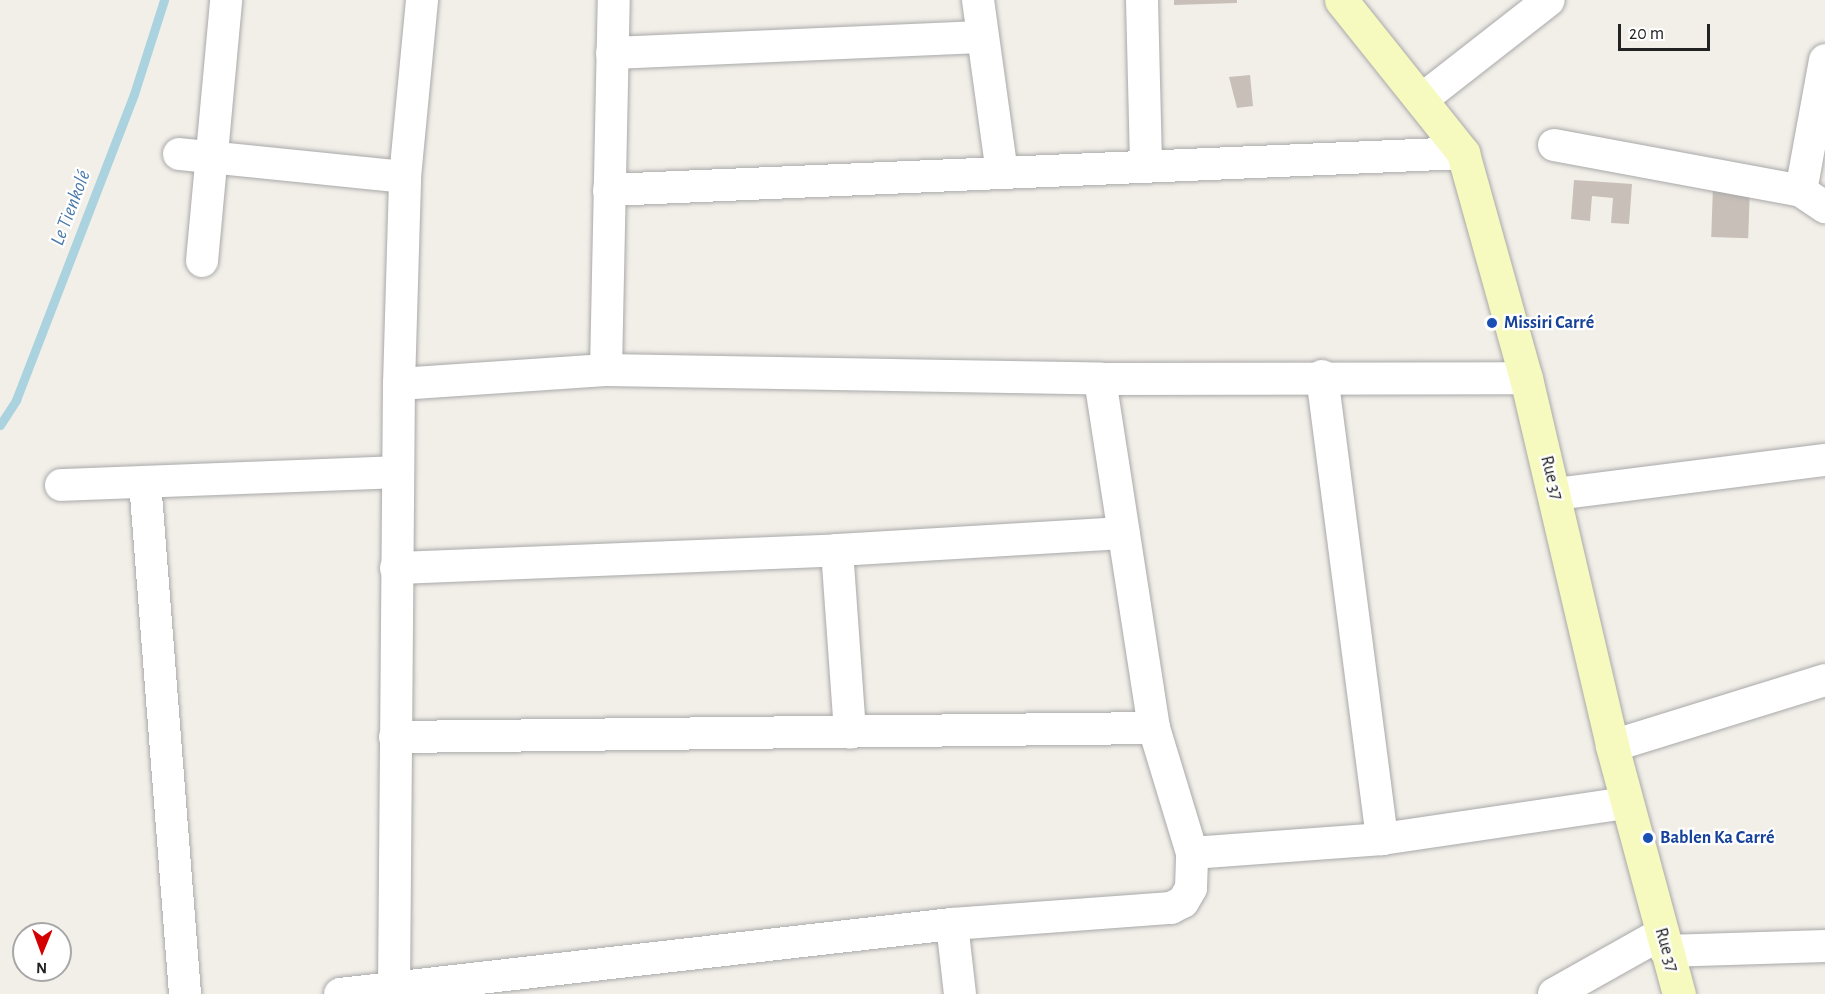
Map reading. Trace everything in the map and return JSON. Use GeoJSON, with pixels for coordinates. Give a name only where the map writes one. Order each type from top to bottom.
{"type":"FeatureCollection","features":[{"type":"Feature","properties":{"kind":"main road","name":"Rue 37"},"geometry":{"type":"LineString","coordinates":[[1341,0],[1463,153],[1526,378],[1555,494],[1612,746],[1679,994]]}},
{"type":"Feature","properties":{"kind":"street"},"geometry":{"type":"LineString","coordinates":[[202,261],[226,0]]}},
{"type":"Feature","properties":{"kind":"street"},"geometry":{"type":"LineString","coordinates":[[394,990],[399,384],[405,177],[422,0]]}},
{"type":"Feature","properties":{"kind":"street"},"geometry":{"type":"LineString","coordinates":[[606,370],[614,0]]}},
{"type":"Feature","properties":{"kind":"street"},"geometry":{"type":"LineString","coordinates":[[978,0],[1002,172]]}},
{"type":"Feature","properties":{"kind":"street"},"geometry":{"type":"LineString","coordinates":[[1142,0],[1146,166]]}},
{"type":"Feature","properties":{"kind":"street"},"geometry":{"type":"LineString","coordinates":[[1421,100],[1549,0]]}},
{"type":"Feature","properties":{"kind":"street"},"geometry":{"type":"LineString","coordinates":[[612,53],[982,37]]}},
{"type":"Feature","properties":{"kind":"street"},"geometry":{"type":"LineString","coordinates":[[1554,145],[1813,199],[1825,60]]}},
{"type":"Feature","properties":{"kind":"street"},"geometry":{"type":"LineString","coordinates":[[609,190],[1463,153]]}},
{"type":"Feature","properties":{"kind":"street"},"geometry":{"type":"LineString","coordinates":[[179,154],[405,177]]}},
{"type":"Feature","properties":{"kind":"street"},"geometry":{"type":"LineString","coordinates":[[399,384],[606,370],[1100,379],[1322,376],[1526,378]]}},
{"type":"Feature","properties":{"kind":"street"},"geometry":{"type":"LineString","coordinates":[[1322,376],[1382,839]]}},
{"type":"Feature","properties":{"kind":"street"},"geometry":{"type":"LineString","coordinates":[[340,994],[394,990],[952,924],[1171,908],[1183,902],[1191,888],[1192,853],[1154,728],[1100,379]]}},
{"type":"Feature","properties":{"kind":"street"},"geometry":{"type":"LineString","coordinates":[[1555,494],[1825,460]]}},
{"type":"Feature","properties":{"kind":"street"},"geometry":{"type":"LineString","coordinates":[[61,485],[398,472]]}},
{"type":"Feature","properties":{"kind":"street"},"geometry":{"type":"LineString","coordinates":[[145,482],[185,994]]}},
{"type":"Feature","properties":{"kind":"street"},"geometry":{"type":"LineString","coordinates":[[396,568],[837,550],[1123,533]]}},
{"type":"Feature","properties":{"kind":"street"},"geometry":{"type":"LineString","coordinates":[[837,550],[850,733]]}},
{"type":"Feature","properties":{"kind":"street"},"geometry":{"type":"LineString","coordinates":[[1612,746],[1825,680]]}},
{"type":"Feature","properties":{"kind":"street"},"geometry":{"type":"LineString","coordinates":[[395,737],[1154,728]]}},
{"type":"Feature","properties":{"kind":"street"},"geometry":{"type":"LineString","coordinates":[[1192,853],[1382,839],[1627,803]]}},
{"type":"Feature","properties":{"kind":"street"},"geometry":{"type":"LineString","coordinates":[[952,924],[960,994]]}},
{"type":"Feature","properties":{"kind":"street"},"geometry":{"type":"LineString","coordinates":[[1554,994],[1664,943],[1825,946]]}},
{"type":"Feature","properties":{"kind":"building"},"geometry":{"type":"Polygon","coordinates":[[[1174,0],[1237,0],[1237,3],[1174,5],[1174,0]]]}},
{"type":"Feature","properties":{"kind":"building"},"geometry":{"type":"Polygon","coordinates":[[[1250,75],[1253,106],[1237,108],[1229,77],[1250,75]]]}},
{"type":"Feature","properties":{"kind":"building"},"geometry":{"type":"Polygon","coordinates":[[[1574,180],[1632,184],[1629,224],[1611,223],[1613,198],[1592,196],[1590,221],[1571,219],[1574,180]]]}},
{"type":"Feature","properties":{"kind":"building"},"geometry":{"type":"Polygon","coordinates":[[[1713,186],[1750,187],[1748,238],[1711,237],[1713,186]]]}},
{"type":"Feature","properties":{"kind":"waterway","name":"Le Tienkolé"},"geometry":{"type":"LineString","coordinates":[[0,425],[16,400],[134,94],[164,0]]}},
{"type":"Feature","properties":{"kind":"place","name":"Missiri Carré"},"geometry":{"type":"Point","coordinates":[1492,323]}},
{"type":"Feature","properties":{"kind":"place","name":"Bablen Ka Carré"},"geometry":{"type":"Point","coordinates":[1648,838]}}]}
